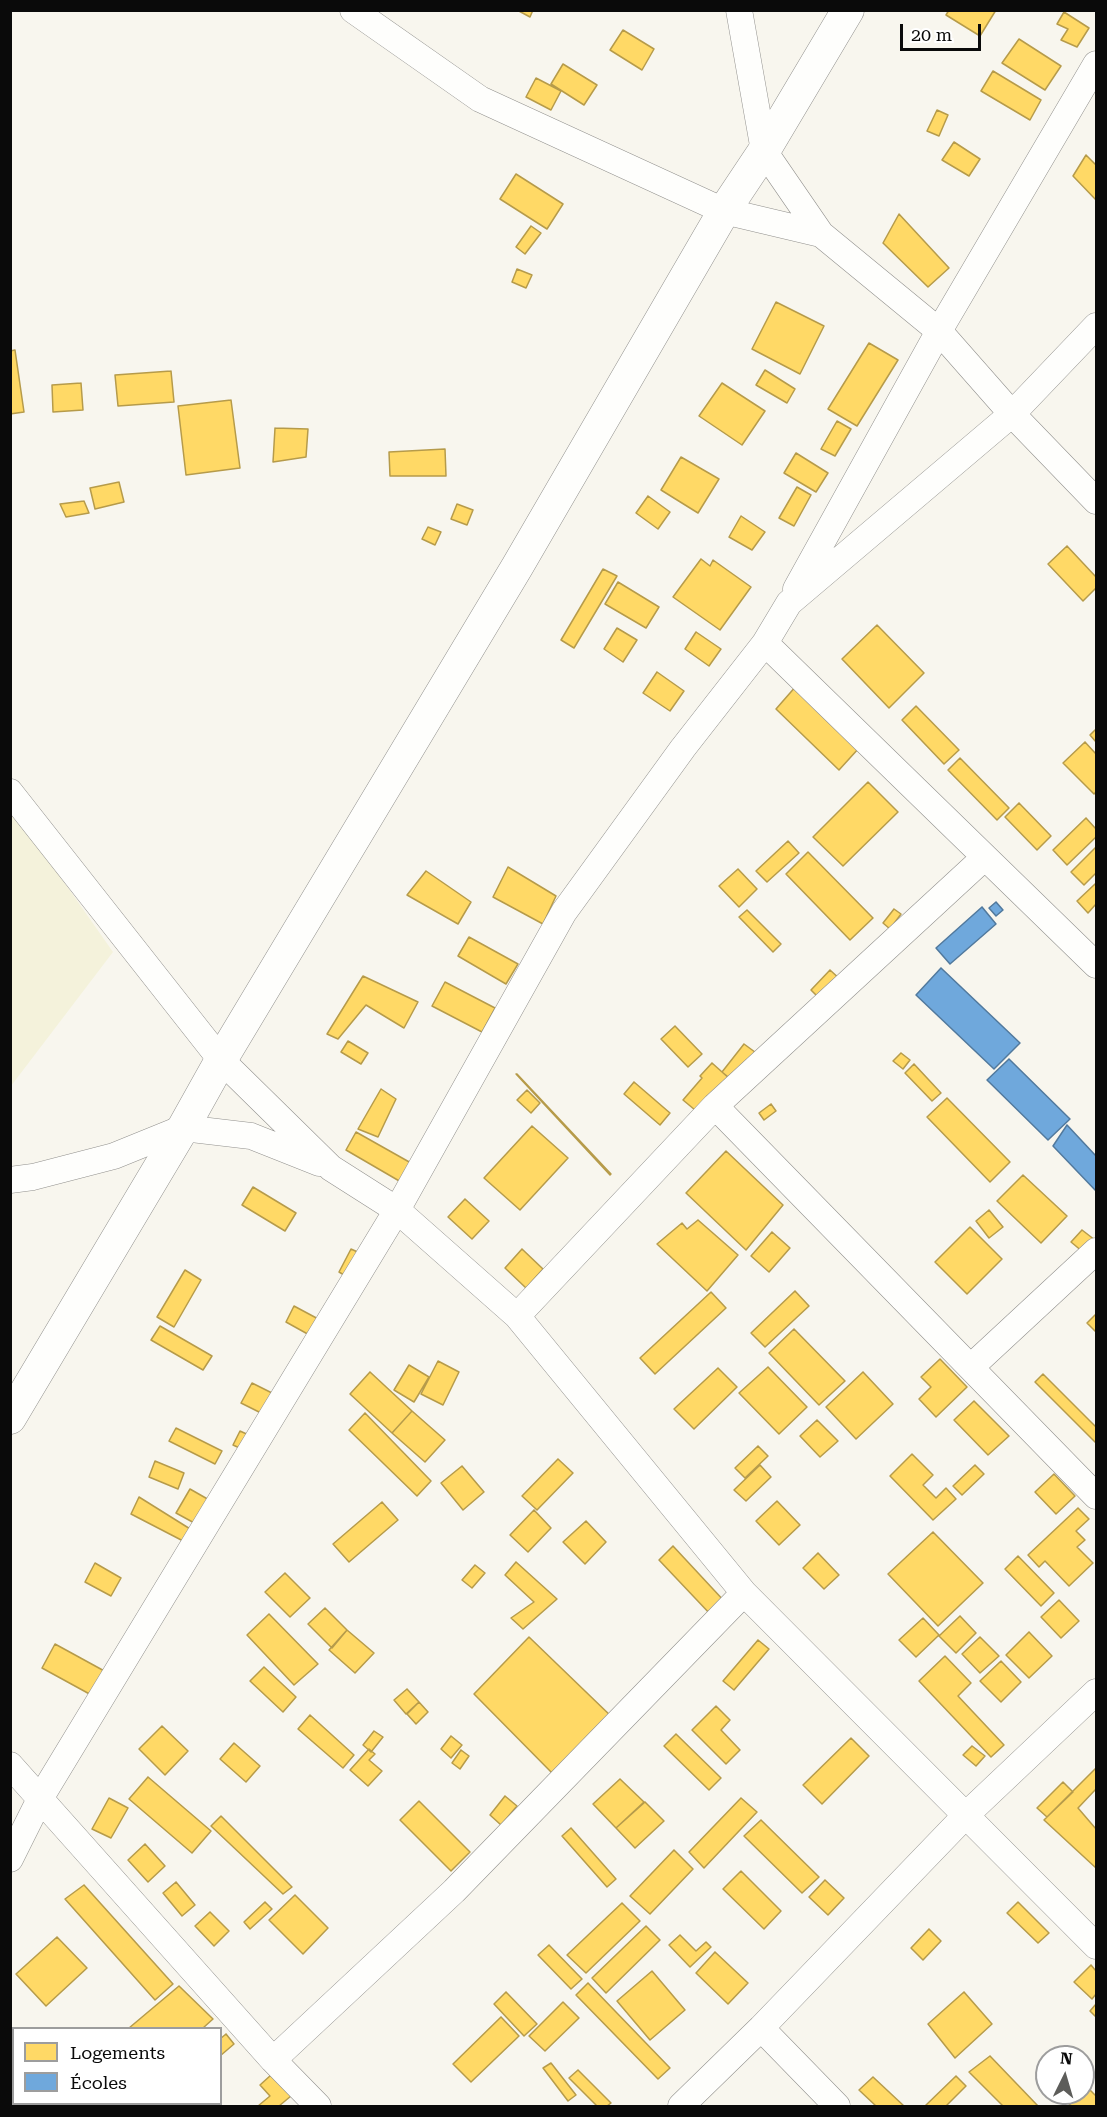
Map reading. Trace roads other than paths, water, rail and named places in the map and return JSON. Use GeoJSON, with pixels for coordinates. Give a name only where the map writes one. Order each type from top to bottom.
{"type":"FeatureCollection","features":[{"type":"Feature","properties":{"kind":"street"},"geometry":{"type":"LineString","coordinates":[[353,10],[480,99],[724,211],[821,234]]}},
{"type":"Feature","properties":{"kind":"street"},"geometry":{"type":"LineString","coordinates":[[739,10],[764,151],[821,234],[939,331],[1012,414],[1096,501]]}},
{"type":"Feature","properties":{"kind":"street"},"geometry":{"type":"LineString","coordinates":[[10,1419],[221,1060],[517,567],[724,211],[764,151],[848,10]]}},
{"type":"Feature","properties":{"kind":"street"},"geometry":{"type":"LineString","coordinates":[[10,1859],[41,1797],[397,1210],[564,912],[683,748],[765,643],[939,331],[1096,64]]}},
{"type":"Feature","properties":{"kind":"street"},"geometry":{"type":"LineString","coordinates":[[789,603],[1012,414],[1096,326]]}},
{"type":"Feature","properties":{"kind":"street"},"geometry":{"type":"LineString","coordinates":[[765,643],[1096,965]]}},
{"type":"Feature","properties":{"kind":"street"},"geometry":{"type":"LineString","coordinates":[[10,792],[221,1060],[331,1168]]}},
{"type":"Feature","properties":{"kind":"street"},"geometry":{"type":"LineString","coordinates":[[517,1316],[716,1106],[985,857]]}},
{"type":"Feature","properties":{"kind":"street"},"geometry":{"type":"LineString","coordinates":[[716,1106],[1096,1497]]}},
{"type":"Feature","properties":{"kind":"street"},"geometry":{"type":"LineString","coordinates":[[10,1180],[33,1177],[114,1156],[183,1128],[251,1136],[331,1168],[397,1210],[517,1316],[744,1593],[967,1814],[1096,1946]]}},
{"type":"Feature","properties":{"kind":"street"},"geometry":{"type":"LineString","coordinates":[[971,1367],[1096,1251]]}},
{"type":"Feature","properties":{"kind":"street"},"geometry":{"type":"LineString","coordinates":[[273,2060],[454,1891],[744,1593]]}},
{"type":"Feature","properties":{"kind":"street"},"geometry":{"type":"LineString","coordinates":[[681,2106],[761,2028],[967,1814],[1096,1692]]}},
{"type":"Feature","properties":{"kind":"street"},"geometry":{"type":"LineString","coordinates":[[10,1765],[41,1797],[273,2060],[318,2106]]}},
{"type":"Feature","properties":{"kind":"street"},"geometry":{"type":"LineString","coordinates":[[761,2028],[837,2106]]}}]}
